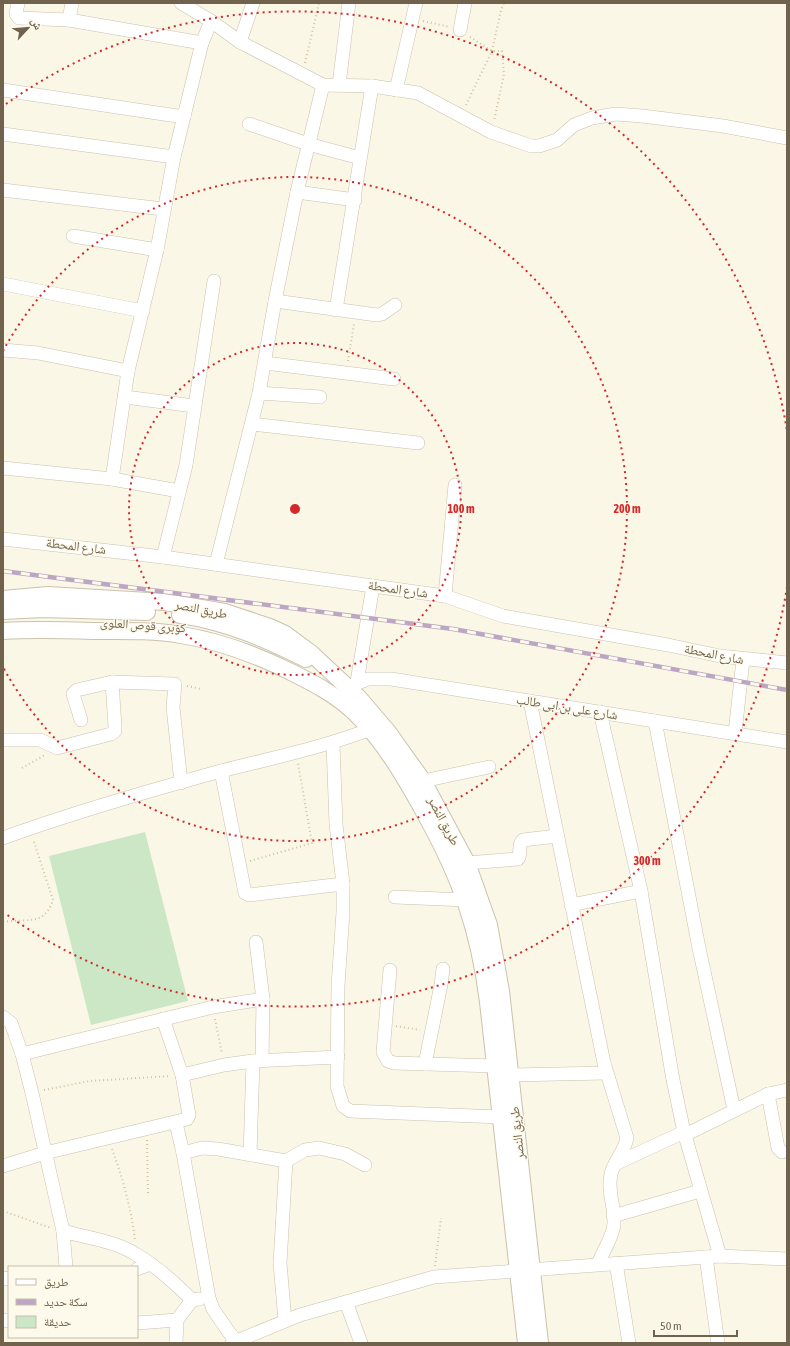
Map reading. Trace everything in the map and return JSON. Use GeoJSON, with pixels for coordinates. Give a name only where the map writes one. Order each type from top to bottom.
{"type":"FeatureCollection","features":[{"type":"Feature","properties":{"kind":"street"},"geometry":{"type":"LineString","coordinates":[[18,3],[16,14],[19,18],[69,20],[202,43]]}},
{"type":"Feature","properties":{"kind":"street"},"geometry":{"type":"LineString","coordinates":[[69,20],[72,3]]}},
{"type":"Feature","properties":{"kind":"street"},"geometry":{"type":"LineString","coordinates":[[181,3],[240,42],[302,76],[323,85],[372,86],[418,93],[491,132],[518,143],[531,146],[539,146],[557,140],[574,125],[592,118],[616,114],[723,126],[787,138]]}},
{"type":"Feature","properties":{"kind":"street"},"geometry":{"type":"LineString","coordinates":[[240,42],[253,3]]}},
{"type":"Feature","properties":{"kind":"street"},"geometry":{"type":"LineString","coordinates":[[339,85],[349,3]]}},
{"type":"Feature","properties":{"kind":"street"},"geometry":{"type":"LineString","coordinates":[[396,90],[416,3]]}},
{"type":"Feature","properties":{"kind":"street"},"geometry":{"type":"LineString","coordinates":[[460,30],[464,3]]}},
{"type":"Feature","properties":{"kind":"street"},"geometry":{"type":"LineString","coordinates":[[112,479],[128,371],[157,250],[163,209],[174,157],[202,43],[210,21]]}},
{"type":"Feature","properties":{"kind":"street"},"geometry":{"type":"LineString","coordinates":[[216,564],[259,393],[275,301],[297,192],[323,85]]}},
{"type":"Feature","properties":{"kind":"street"},"geometry":{"type":"LineString","coordinates":[[336,310],[355,200],[360,158],[372,86]]}},
{"type":"Feature","properties":{"kind":"street"},"geometry":{"type":"LineString","coordinates":[[3,90],[184,117]]}},
{"type":"Feature","properties":{"kind":"street"},"geometry":{"type":"LineString","coordinates":[[249,124],[308,144],[360,158]]}},
{"type":"Feature","properties":{"kind":"street"},"geometry":{"type":"LineString","coordinates":[[3,134],[174,157]]}},
{"type":"Feature","properties":{"kind":"street"},"geometry":{"type":"LineString","coordinates":[[3,190],[163,209]]}},
{"type":"Feature","properties":{"kind":"street"},"geometry":{"type":"LineString","coordinates":[[297,192],[355,200]]}},
{"type":"Feature","properties":{"kind":"street"},"geometry":{"type":"LineString","coordinates":[[73,236],[157,250]]}},
{"type":"Feature","properties":{"kind":"street"},"geometry":{"type":"LineString","coordinates":[[163,557],[186,465],[214,281]]}},
{"type":"Feature","properties":{"kind":"street"},"geometry":{"type":"LineString","coordinates":[[3,284],[143,311]]}},
{"type":"Feature","properties":{"kind":"street"},"geometry":{"type":"LineString","coordinates":[[275,301],[356,313],[382,314],[395,305]]}},
{"type":"Feature","properties":{"kind":"street"},"geometry":{"type":"LineString","coordinates":[[3,350],[38,353],[128,371]]}},
{"type":"Feature","properties":{"kind":"street"},"geometry":{"type":"LineString","coordinates":[[264,363],[394,379]]}},
{"type":"Feature","properties":{"kind":"street"},"geometry":{"type":"LineString","coordinates":[[259,393],[320,397]]}},
{"type":"Feature","properties":{"kind":"street"},"geometry":{"type":"LineString","coordinates":[[125,397],[194,406]]}},
{"type":"Feature","properties":{"kind":"street"},"geometry":{"type":"LineString","coordinates":[[252,424],[418,443]]}},
{"type":"Feature","properties":{"kind":"street"},"geometry":{"type":"LineString","coordinates":[[3,468],[112,479],[179,491]]}},
{"type":"Feature","properties":{"kind":"street"},"geometry":{"type":"LineString","coordinates":[[445,596],[455,485]]}},
{"type":"Feature","properties":{"kind":"street","name":"شارع المحطة"},"geometry":{"type":"LineString","coordinates":[[3,539],[163,557],[445,596],[503,616],[743,660],[787,663]]}},
{"type":"Feature","properties":{"kind":"street"},"geometry":{"type":"LineString","coordinates":[[352,685],[373,586]]}},
{"type":"Feature","properties":{"kind":"street","name":"طريق النصر"},"geometry":{"type":"LineString","coordinates":[[3,599],[48,595],[165,602],[205,608],[262,625],[285,634],[312,654],[329,670],[352,685],[423,781],[467,863],[485,913],[496,958],[511,1076],[524,1269],[526,1343]]}},
{"type":"Feature","properties":{"kind":"street","name":"كوبرى قوص العلوى"},"geometry":{"type":"LineString","coordinates":[[3,612],[43,609],[162,612],[216,622],[256,635],[276,650],[325,680],[348,700],[371,729]]}},
{"type":"Feature","properties":{"kind":"street","name":"كوبرى قوص العلوى"},"geometry":{"type":"LineString","coordinates":[[3,623],[44,620],[162,624],[208,631],[276,650],[329,670]]}},
{"type":"Feature","properties":{"kind":"street","name":"طريق النصر"},"geometry":{"type":"LineString","coordinates":[[3,631],[41,629],[158,632],[202,638],[270,662],[323,688],[353,711],[385,746],[427,816],[453,868],[466,900],[476,933],[484,967],[500,1117],[524,1269],[540,1343]]}},
{"type":"Feature","properties":{"kind":"street"},"geometry":{"type":"LineString","coordinates":[[735,734],[743,660]]}},
{"type":"Feature","properties":{"kind":"street","name":"شارع على بن ابى طالب"},"geometry":{"type":"LineString","coordinates":[[352,685],[368,679],[391,679],[787,742]]}},
{"type":"Feature","properties":{"kind":"street"},"geometry":{"type":"LineString","coordinates":[[3,740],[40,740],[57,748],[115,732],[112,682]]}},
{"type":"Feature","properties":{"kind":"street"},"geometry":{"type":"LineString","coordinates":[[81,720],[73,694],[77,690],[112,682],[175,684],[173,707],[181,783]]}},
{"type":"Feature","properties":{"kind":"street"},"geometry":{"type":"LineString","coordinates":[[530,701],[606,1073],[627,1138],[626,1144],[615,1164],[610,1183],[613,1229],[598,1264]]}},
{"type":"Feature","properties":{"kind":"street"},"geometry":{"type":"LineString","coordinates":[[600,712],[641,891],[673,1080],[700,1191],[720,1256]]}},
{"type":"Feature","properties":{"kind":"street"},"geometry":{"type":"LineString","coordinates":[[655,721],[699,948],[734,1110]]}},
{"type":"Feature","properties":{"kind":"street"},"geometry":{"type":"LineString","coordinates":[[3,838],[130,797],[221,771],[333,744],[371,729]]}},
{"type":"Feature","properties":{"kind":"street"},"geometry":{"type":"LineString","coordinates":[[333,744],[336,824],[343,884],[344,912],[338,986],[337,1086],[343,1106],[350,1111],[500,1117]]}},
{"type":"Feature","properties":{"kind":"street"},"geometry":{"type":"LineString","coordinates":[[423,781],[489,767]]}},
{"type":"Feature","properties":{"kind":"street"},"geometry":{"type":"LineString","coordinates":[[221,771],[244,889],[247,894],[343,884]]}},
{"type":"Feature","properties":{"kind":"street"},"geometry":{"type":"LineString","coordinates":[[467,863],[515,860],[520,855],[520,844],[523,840],[557,836]]}},
{"type":"Feature","properties":{"kind":"street"},"geometry":{"type":"LineString","coordinates":[[571,904],[641,891]]}},
{"type":"Feature","properties":{"kind":"street"},"geometry":{"type":"LineString","coordinates":[[395,897],[466,900]]}},
{"type":"Feature","properties":{"kind":"street"},"geometry":{"type":"LineString","coordinates":[[250,1155],[263,999],[256,942]]}},
{"type":"Feature","properties":{"kind":"street"},"geometry":{"type":"LineString","coordinates":[[425,1064],[443,968]]}},
{"type":"Feature","properties":{"kind":"street"},"geometry":{"type":"LineString","coordinates":[[390,970],[383,1052],[388,1061],[425,1064],[495,1066]]}},
{"type":"Feature","properties":{"kind":"street"},"geometry":{"type":"LineString","coordinates":[[22,1054],[212,1007],[263,999]]}},
{"type":"Feature","properties":{"kind":"street"},"geometry":{"type":"LineString","coordinates":[[3,1017],[11,1023],[22,1054],[32,1093],[63,1231],[66,1266]]}},
{"type":"Feature","properties":{"kind":"street"},"geometry":{"type":"LineString","coordinates":[[3,1166],[45,1153],[176,1123],[189,1117],[182,1075],[164,1019]]}},
{"type":"Feature","properties":{"kind":"street"},"geometry":{"type":"LineString","coordinates":[[182,1075],[224,1065],[257,1060],[338,1058]]}},
{"type":"Feature","properties":{"kind":"street"},"geometry":{"type":"LineString","coordinates":[[511,1076],[606,1073]]}},
{"type":"Feature","properties":{"kind":"street"},"geometry":{"type":"LineString","coordinates":[[615,1164],[685,1134],[768,1094],[787,1090]]}},
{"type":"Feature","properties":{"kind":"street"},"geometry":{"type":"LineString","coordinates":[[768,1094],[778,1148],[782,1152]]}},
{"type":"Feature","properties":{"kind":"street"},"geometry":{"type":"LineString","coordinates":[[176,1123],[183,1153],[209,1298],[236,1342],[285,1321],[434,1277],[524,1269],[720,1256],[787,1259]]}},
{"type":"Feature","properties":{"kind":"street"},"geometry":{"type":"LineString","coordinates":[[183,1153],[202,1148],[218,1148],[286,1161],[305,1150],[319,1148],[345,1154],[365,1165]]}},
{"type":"Feature","properties":{"kind":"street"},"geometry":{"type":"LineString","coordinates":[[285,1321],[280,1263],[286,1161]]}},
{"type":"Feature","properties":{"kind":"street"},"geometry":{"type":"LineString","coordinates":[[613,1216],[700,1191]]}},
{"type":"Feature","properties":{"kind":"street"},"geometry":{"type":"LineString","coordinates":[[63,1231],[108,1243],[136,1254],[163,1273],[192,1300]]}},
{"type":"Feature","properties":{"kind":"street"},"geometry":{"type":"LineString","coordinates":[[706,1257],[718,1343]]}},
{"type":"Feature","properties":{"kind":"street"},"geometry":{"type":"LineString","coordinates":[[138,1269],[151,1264]]}},
{"type":"Feature","properties":{"kind":"street"},"geometry":{"type":"LineString","coordinates":[[616,1264],[629,1343]]}},
{"type":"Feature","properties":{"kind":"street"},"geometry":{"type":"LineString","coordinates":[[176,1343],[177,1320],[192,1300],[209,1298]]}},
{"type":"Feature","properties":{"kind":"street"},"geometry":{"type":"LineString","coordinates":[[346,1302],[361,1343]]}},
{"type":"Feature","properties":{"kind":"street"},"geometry":{"type":"LineString","coordinates":[[138,1323],[177,1320]]}},
{"type":"Feature","properties":{"kind":"path"},"geometry":{"type":"LineString","coordinates":[[302,76],[319,3]]}},
{"type":"Feature","properties":{"kind":"path"},"geometry":{"type":"LineString","coordinates":[[461,117],[492,51],[501,10],[504,3]]}},
{"type":"Feature","properties":{"kind":"path"},"geometry":{"type":"LineString","coordinates":[[412,18],[460,30],[492,51],[502,51],[504,74],[491,132]]}},
{"type":"Feature","properties":{"kind":"path"},"geometry":{"type":"LineString","coordinates":[[346,373],[356,313]]}},
{"type":"Feature","properties":{"kind":"path"},"geometry":{"type":"LineString","coordinates":[[175,684],[201,689]]}},
{"type":"Feature","properties":{"kind":"path"},"geometry":{"type":"LineString","coordinates":[[22,768],[57,748]]}},
{"type":"Feature","properties":{"kind":"path"},"geometry":{"type":"LineString","coordinates":[[240,864],[312,843],[296,752]]}},
{"type":"Feature","properties":{"kind":"path"},"geometry":{"type":"LineString","coordinates":[[3,922],[40,919],[46,915],[52,900],[29,829]]}},
{"type":"Feature","properties":{"kind":"path"},"geometry":{"type":"LineString","coordinates":[[212,1007],[220,1040]]}},
{"type":"Feature","properties":{"kind":"path"},"geometry":{"type":"LineString","coordinates":[[385,1024],[431,1032]]}},
{"type":"Feature","properties":{"kind":"path"},"geometry":{"type":"LineString","coordinates":[[32,1093],[90,1081],[182,1075]]}},
{"type":"Feature","properties":{"kind":"path"},"geometry":{"type":"LineString","coordinates":[[146,1130],[148,1193]]}},
{"type":"Feature","properties":{"kind":"path"},"geometry":{"type":"LineString","coordinates":[[108,1139],[123,1176],[133,1220],[136,1254]]}},
{"type":"Feature","properties":{"kind":"path"},"geometry":{"type":"LineString","coordinates":[[3,1211],[63,1231]]}},
{"type":"Feature","properties":{"kind":"path"},"geometry":{"type":"LineString","coordinates":[[434,1277],[441,1218]]}},
{"type":"Feature","properties":{"kind":"green space"},"geometry":{"type":"Polygon","coordinates":[[[145,832],[188,1001],[91,1025],[49,856],[145,832]]]}},
{"type":"Feature","properties":{"kind":"railway"},"geometry":{"type":"LineString","coordinates":[[3,571],[453,629],[787,690]]}}]}
